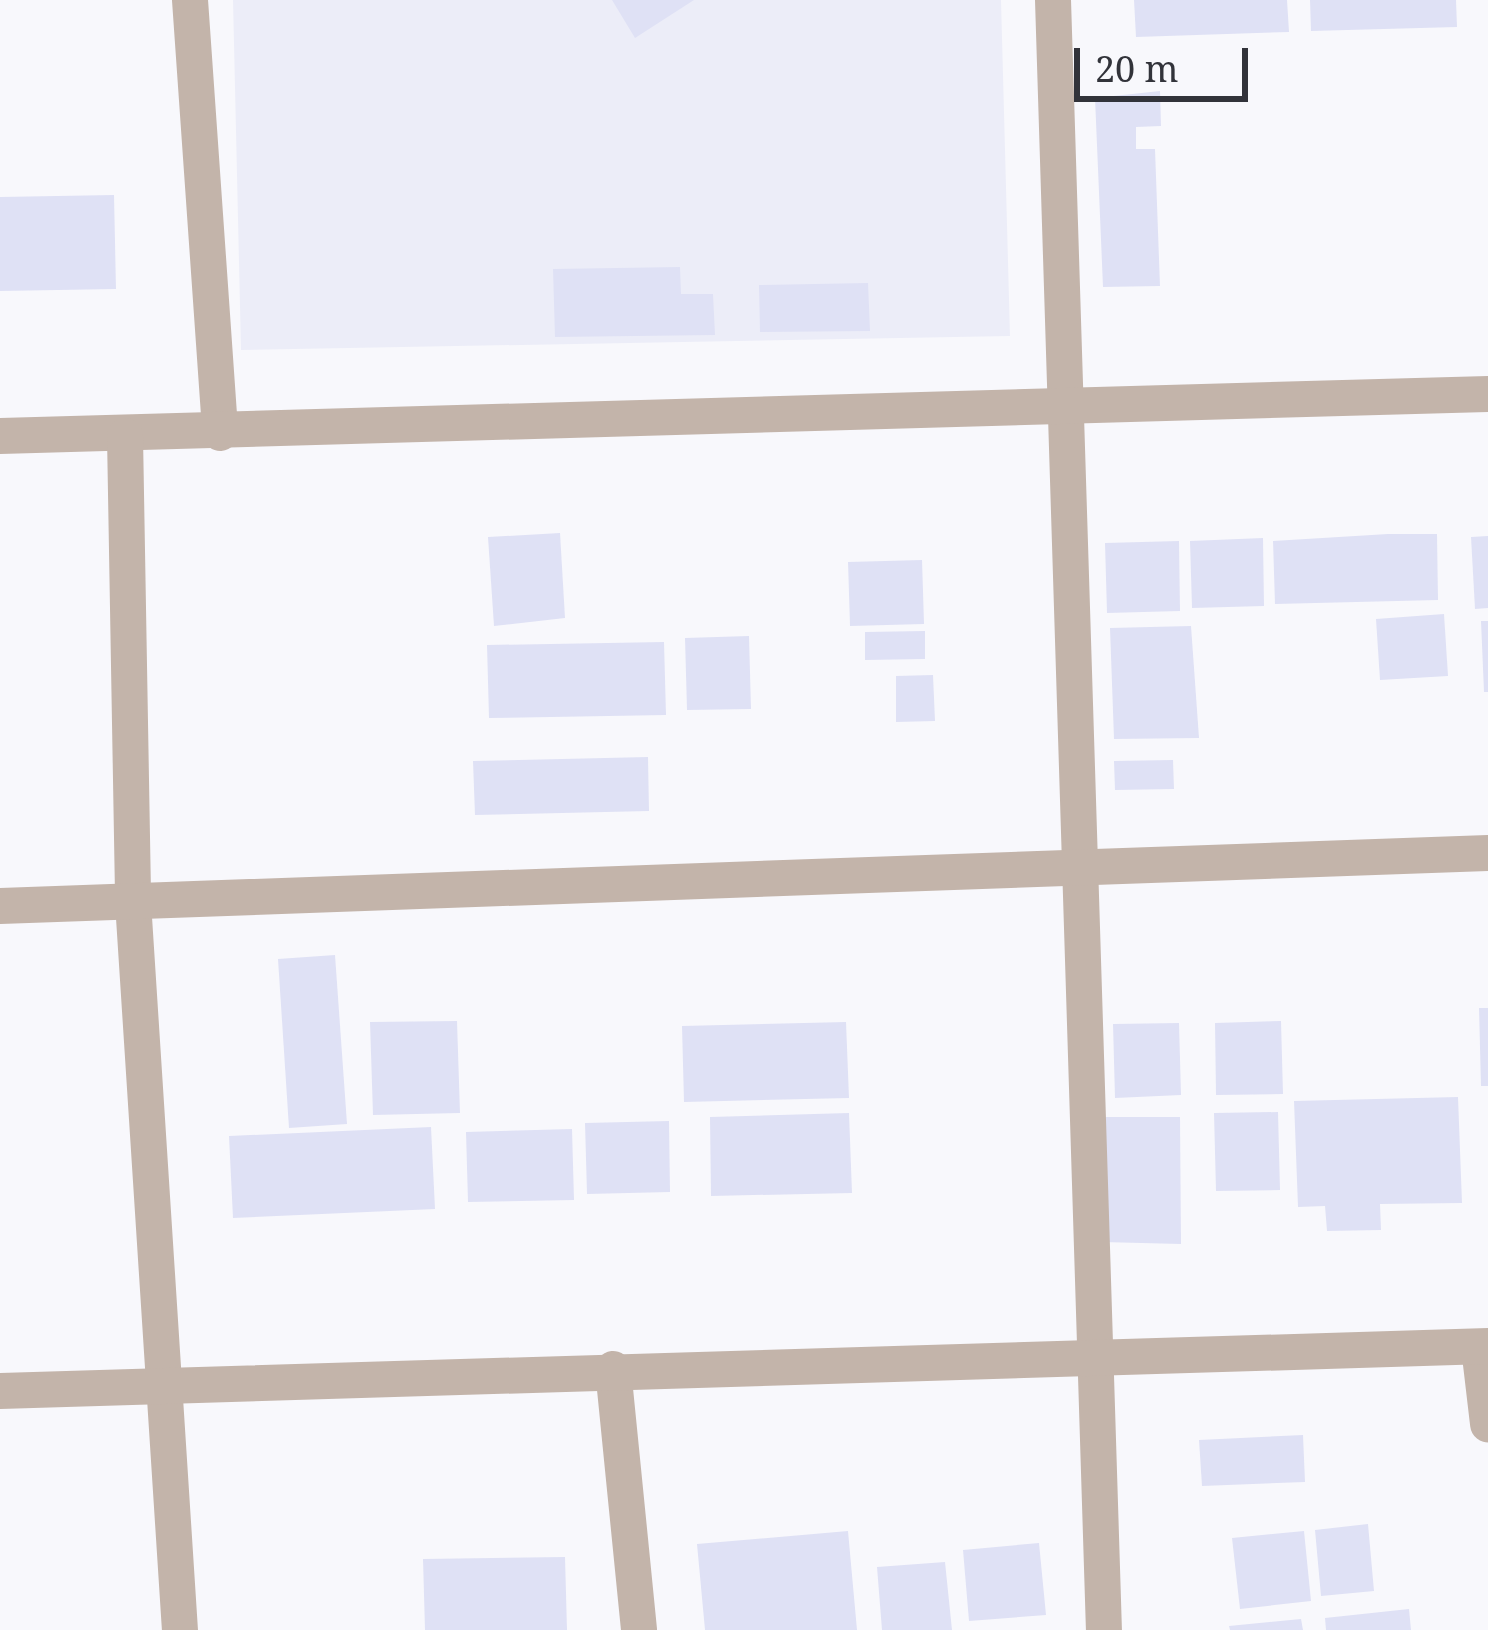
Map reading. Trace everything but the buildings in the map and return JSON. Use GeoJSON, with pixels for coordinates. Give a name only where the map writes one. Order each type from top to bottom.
{"type":"FeatureCollection","features":[{"type":"Feature","properties":{"kind":"street"},"geometry":{"type":"LineString","coordinates":[[190,0],[220,433]]}},
{"type":"Feature","properties":{"kind":"street"},"geometry":{"type":"LineString","coordinates":[[1053,0],[1105,1630]]}},
{"type":"Feature","properties":{"kind":"street"},"geometry":{"type":"LineString","coordinates":[[0,436],[1488,394]]}},
{"type":"Feature","properties":{"kind":"street"},"geometry":{"type":"LineString","coordinates":[[124,436],[133,902],[180,1630]]}},
{"type":"Feature","properties":{"kind":"street"},"geometry":{"type":"LineString","coordinates":[[0,906],[1488,853]]}},
{"type":"Feature","properties":{"kind":"street"},"geometry":{"type":"LineString","coordinates":[[0,1390],[1483,1347],[1488,1424]]}},
{"type":"Feature","properties":{"kind":"street"},"geometry":{"type":"LineString","coordinates":[[613,1369],[640,1630]]}},
{"type":"Feature","properties":{"kind":"shaded area"},"geometry":{"type":"Polygon","coordinates":[[[233,0],[1001,0],[1010,336],[241,350],[233,0]]]}}]}
